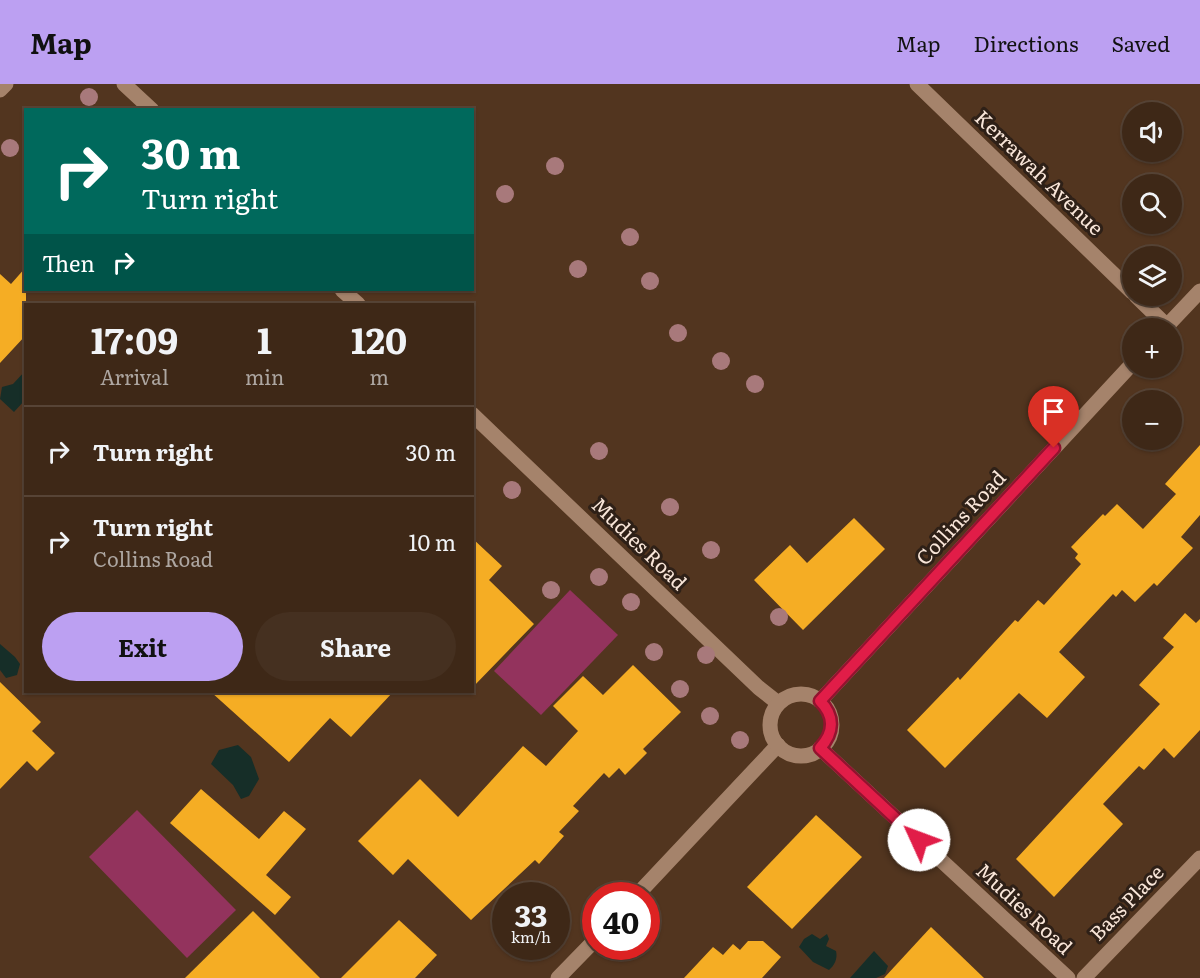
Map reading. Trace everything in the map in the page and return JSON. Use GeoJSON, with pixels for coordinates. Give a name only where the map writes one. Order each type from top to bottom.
{"type":"FeatureCollection","features":[{"type":"Feature","properties":{"kind":"street"},"geometry":{"type":"LineString","coordinates":[[0,90],[6,84]]}},
{"type":"Feature","properties":{"kind":"street"},"geometry":{"type":"LineString","coordinates":[[124,84],[150,108]]}},
{"type":"Feature","properties":{"kind":"street","name":"Kerrawah Avenue"},"geometry":{"type":"LineString","coordinates":[[917,84],[1122,282]]}},
{"type":"Feature","properties":{"kind":"street"},"geometry":{"type":"LineString","coordinates":[[343,291],[357,303]]}},
{"type":"Feature","properties":{"kind":"street"},"geometry":{"type":"LineString","coordinates":[[1174,318],[1200,291]]}},
{"type":"Feature","properties":{"kind":"street"},"geometry":{"type":"LineString","coordinates":[[1146,306],[1157,318]]}},
{"type":"Feature","properties":{"kind":"street","name":"Collins Road"},"geometry":{"type":"LineString","coordinates":[[820,701],[1122,374]]}},
{"type":"Feature","properties":{"kind":"street","name":"Mudies Road"},"geometry":{"type":"LineString","coordinates":[[474,416],[759,688],[778,703]]}},
{"type":"Feature","properties":{"kind":"street"},"geometry":{"type":"LineString","coordinates":[[797,694],[807,695],[820,701],[829,713],[831,722],[831,732],[820,748],[802,755],[792,754],[778,745],[771,732],[770,722],[772,711],[778,703],[797,694]]}},
{"type":"Feature","properties":{"kind":"street"},"geometry":{"type":"LineString","coordinates":[[649,882],[778,745]]}},
{"type":"Feature","properties":{"kind":"street","name":"Mudies Road"},"geometry":{"type":"LineString","coordinates":[[820,748],[1068,978]]}},
{"type":"Feature","properties":{"kind":"street","name":"Bass Place"},"geometry":{"type":"LineString","coordinates":[[1084,978],[1200,858]]}},
{"type":"Feature","properties":{"kind":"street"},"geometry":{"type":"LineString","coordinates":[[558,978],[582,953]]}},
{"type":"Feature","properties":{"kind":"shaded area"},"geometry":{"type":"Polygon","coordinates":[[[570,590],[618,635],[541,715],[494,671],[570,590]]]}},
{"type":"Feature","properties":{"kind":"shaded area"},"geometry":{"type":"Polygon","coordinates":[[[137,810],[236,910],[187,958],[89,857],[137,810]]]}},
{"type":"Feature","properties":{"kind":"water"},"geometry":{"type":"Polygon","coordinates":[[[24,372],[24,401],[14,412],[0,399],[2,387],[13,384],[24,372]]]}},
{"type":"Feature","properties":{"kind":"water"},"geometry":{"type":"Polygon","coordinates":[[[0,644],[20,664],[17,675],[6,678],[0,670],[0,644]]]}},
{"type":"Feature","properties":{"kind":"water"},"geometry":{"type":"Polygon","coordinates":[[[238,745],[251,757],[259,779],[249,796],[241,799],[233,785],[211,764],[219,750],[238,745]]]}},
{"type":"Feature","properties":{"kind":"water"},"geometry":{"type":"Polygon","coordinates":[[[812,934],[820,939],[827,934],[829,939],[826,946],[836,951],[835,962],[829,970],[813,962],[799,947],[804,939],[812,934]]]}},
{"type":"Feature","properties":{"kind":"water"},"geometry":{"type":"Polygon","coordinates":[[[874,951],[888,966],[885,974],[876,978],[850,978],[874,951]]]}},
{"type":"Feature","properties":{"kind":"building"},"geometry":{"type":"Polygon","coordinates":[[[24,269],[26,303],[24,303],[24,337],[0,363],[0,274],[11,284],[24,269]]]}},
{"type":"Feature","properties":{"kind":"building"},"geometry":{"type":"Polygon","coordinates":[[[1200,445],[1200,515],[1181,537],[1193,548],[1157,586],[1154,583],[1135,602],[1122,590],[1116,597],[1113,594],[1059,652],[1085,677],[1047,718],[1019,693],[945,768],[907,730],[958,677],[960,680],[1015,620],[1018,622],[1038,600],[1044,605],[1081,564],[1075,558],[1078,554],[1071,547],[1103,514],[1105,516],[1117,504],[1143,529],[1176,494],[1165,484],[1200,445]]]}},
{"type":"Feature","properties":{"kind":"building"},"geometry":{"type":"Polygon","coordinates":[[[854,518],[885,549],[803,630],[754,580],[790,545],[807,563],[854,518]]]}},
{"type":"Feature","properties":{"kind":"building"},"geometry":{"type":"Polygon","coordinates":[[[474,540],[502,566],[489,580],[534,624],[474,686],[474,540]]]}},
{"type":"Feature","properties":{"kind":"building"},"geometry":{"type":"Polygon","coordinates":[[[1185,613],[1196,623],[1200,619],[1200,730],[1174,758],[1164,748],[1144,770],[1139,766],[1103,804],[1123,824],[1054,897],[1016,859],[1160,704],[1139,685],[1174,647],[1163,638],[1185,613]]]}},
{"type":"Feature","properties":{"kind":"building"},"geometry":{"type":"Polygon","coordinates":[[[633,665],[681,712],[643,749],[647,753],[625,775],[619,768],[609,778],[604,773],[573,806],[579,811],[559,832],[564,836],[539,864],[535,860],[512,882],[492,882],[492,900],[471,920],[408,859],[393,875],[358,841],[420,779],[458,817],[523,746],[546,766],[578,731],[553,706],[583,676],[603,695],[633,665]]]}},
{"type":"Feature","properties":{"kind":"building"},"geometry":{"type":"Polygon","coordinates":[[[0,682],[41,722],[32,731],[55,753],[37,771],[27,761],[0,789],[0,682]]]}},
{"type":"Feature","properties":{"kind":"building"},"geometry":{"type":"Polygon","coordinates":[[[212,693],[392,693],[351,737],[330,718],[289,762],[212,693]]]}},
{"type":"Feature","properties":{"kind":"building"},"geometry":{"type":"Polygon","coordinates":[[[201,789],[259,839],[284,811],[306,829],[266,875],[291,897],[275,915],[170,823],[201,789]]]}},
{"type":"Feature","properties":{"kind":"building"},"geometry":{"type":"Polygon","coordinates":[[[816,815],[862,857],[792,929],[747,887],[816,815]]]}},
{"type":"Feature","properties":{"kind":"building"},"geometry":{"type":"Polygon","coordinates":[[[253,911],[320,978],[185,978],[253,911]]]}},
{"type":"Feature","properties":{"kind":"building"},"geometry":{"type":"Polygon","coordinates":[[[399,920],[437,955],[415,978],[341,978],[399,920]]]}},
{"type":"Feature","properties":{"kind":"building"},"geometry":{"type":"Polygon","coordinates":[[[931,927],[984,978],[884,978],[931,927]]]}},
{"type":"Feature","properties":{"kind":"building"},"geometry":{"type":"Polygon","coordinates":[[[748,941],[763,941],[781,957],[762,978],[684,978],[713,947],[723,955],[733,944],[740,950],[748,941]]]}},
{"type":"Feature","properties":{"kind":"route"},"geometry":{"type":"LineString","coordinates":[[919,840],[820,748],[827,741],[831,732],[829,713],[820,701],[1054,448]]}}]}
